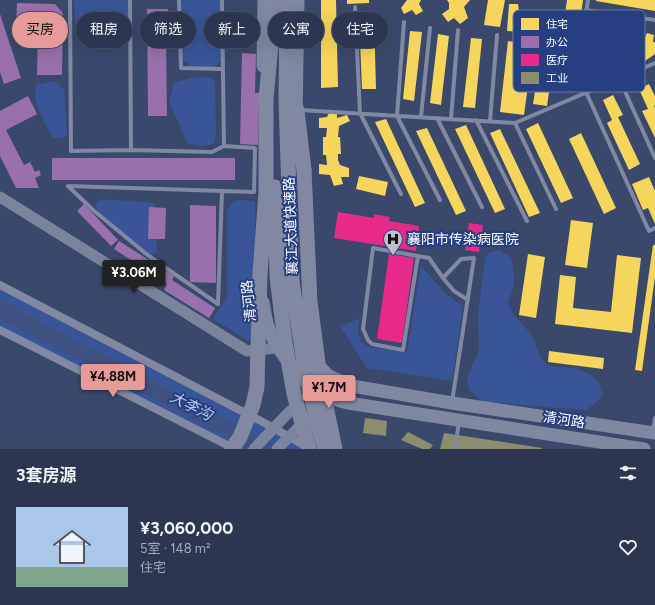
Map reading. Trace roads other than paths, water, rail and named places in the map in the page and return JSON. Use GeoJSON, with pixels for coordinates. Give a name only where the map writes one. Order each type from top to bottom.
{"type":"FeatureCollection","features":[{"type":"Feature","properties":{"kind":"highway","name":"襄江大道快速路"},"geometry":{"type":"LineString","coordinates":[[271,12],[272,0]]}},
{"type":"Feature","properties":{"kind":"highway","name":"襄江大道快速路"},"geometry":{"type":"LineString","coordinates":[[287,0],[286,102],[292,281],[304,363],[316,418],[325,449]]}},
{"type":"Feature","properties":{"kind":"highway"},"geometry":{"type":"LineString","coordinates":[[232,449],[240,437],[253,405],[257,387],[260,274],[266,192],[268,33]]}},
{"type":"Feature","properties":{"kind":"highway","name":"襄江大道快速路"},"geometry":{"type":"LineString","coordinates":[[268,48],[276,277],[294,394],[310,449]]}},
{"type":"Feature","properties":{"kind":"highway"},"geometry":{"type":"LineString","coordinates":[[296,110],[304,170],[310,302],[320,378],[335,449]]}},
{"type":"Feature","properties":{"kind":"main road","name":"清河路"},"geometry":{"type":"LineString","coordinates":[[264,0],[268,33],[262,297],[268,327],[278,348],[295,370],[309,385],[320,393],[348,403],[644,449]]}},
{"type":"Feature","properties":{"kind":"main road","name":"清河路"},"geometry":{"type":"LineString","coordinates":[[298,0],[294,242],[295,316],[298,334],[306,350],[319,366],[329,376],[352,386],[654,433]]}},
{"type":"Feature","properties":{"kind":"street"},"geometry":{"type":"LineString","coordinates":[[0,197],[247,351],[278,348]]}},
{"type":"Feature","properties":{"kind":"street"},"geometry":{"type":"LineString","coordinates":[[0,285],[261,421],[310,449]]}},
{"type":"Feature","properties":{"kind":"street"},"geometry":{"type":"LineString","coordinates":[[0,330],[235,449]]}},
{"type":"Feature","properties":{"kind":"street"},"geometry":{"type":"LineString","coordinates":[[254,449],[290,411],[309,385],[319,366]]}},
{"type":"Feature","properties":{"kind":"street"},"geometry":{"type":"LineString","coordinates":[[277,449],[302,423],[338,380]]}},
{"type":"Feature","properties":{"kind":"lane"},"geometry":{"type":"LineString","coordinates":[[70,0],[71,151],[131,150],[212,152],[224,146],[255,148],[254,192],[68,186],[93,210],[150,256],[218,304],[222,191]]}},
{"type":"Feature","properties":{"kind":"lane"},"geometry":{"type":"LineString","coordinates":[[130,0],[131,150]]}},
{"type":"Feature","properties":{"kind":"lane"},"geometry":{"type":"LineString","coordinates":[[179,0],[181,68],[223,69]]}},
{"type":"Feature","properties":{"kind":"lane"},"geometry":{"type":"LineString","coordinates":[[222,0],[222,12]]}},
{"type":"Feature","properties":{"kind":"lane"},"geometry":{"type":"LineString","coordinates":[[586,10],[588,0]]}},
{"type":"Feature","properties":{"kind":"lane"},"geometry":{"type":"LineString","coordinates":[[355,7],[360,113],[401,194]]}},
{"type":"Feature","properties":{"kind":"lane"},"geometry":{"type":"LineString","coordinates":[[645,19],[655,20]]}},
{"type":"Feature","properties":{"kind":"lane"},"geometry":{"type":"LineString","coordinates":[[404,22],[397,116],[440,200]]}},
{"type":"Feature","properties":{"kind":"lane"},"geometry":{"type":"LineString","coordinates":[[422,117],[430,28]]}},
{"type":"Feature","properties":{"kind":"lane"},"geometry":{"type":"LineString","coordinates":[[451,119],[458,30]]}},
{"type":"Feature","properties":{"kind":"lane"},"geometry":{"type":"LineString","coordinates":[[260,33],[268,33]]}},
{"type":"Feature","properties":{"kind":"lane"},"geometry":{"type":"LineString","coordinates":[[490,121],[497,35]]}},
{"type":"Feature","properties":{"kind":"lane"},"geometry":{"type":"LineString","coordinates":[[223,48],[224,146]]}},
{"type":"Feature","properties":{"kind":"lane"},"geometry":{"type":"LineString","coordinates":[[645,67],[655,63]]}},
{"type":"Feature","properties":{"kind":"lane"},"geometry":{"type":"LineString","coordinates":[[296,110],[515,123],[586,92],[649,231],[655,228]]}},
{"type":"Feature","properties":{"kind":"lane"},"geometry":{"type":"LineString","coordinates":[[624,92],[655,158]]}},
{"type":"Feature","properties":{"kind":"lane"},"geometry":{"type":"LineString","coordinates":[[438,118],[482,207]]}},
{"type":"Feature","properties":{"kind":"lane"},"geometry":{"type":"LineString","coordinates":[[476,120],[527,221]]}},
{"type":"Feature","properties":{"kind":"lane"},"geometry":{"type":"LineString","coordinates":[[515,123],[556,208]]}},
{"type":"Feature","properties":{"kind":"lane"},"geometry":{"type":"LineString","coordinates":[[418,256],[403,350],[372,344],[368,340],[363,329],[373,248],[418,256],[429,258],[454,291],[468,300]]}},
{"type":"Feature","properties":{"kind":"lane"},"geometry":{"type":"LineString","coordinates":[[443,278],[461,259],[474,258],[452,402]]}},
{"type":"Feature","properties":{"kind":"lane"},"geometry":{"type":"LineString","coordinates":[[654,433],[655,418]]}},
{"type":"Feature","properties":{"kind":"lane"},"geometry":{"type":"LineString","coordinates":[[455,449],[460,420]]}},
{"type":"Feature","properties":{"kind":"water","name":"大李沟"},"geometry":{"type":"Polygon","coordinates":[[[0,300],[282,449],[251,449],[0,319],[0,300]]]}},
{"type":"Feature","properties":{"kind":"place","name":"襄阳市传染病医院"},"geometry":{"type":"Point","coordinates":[393,256]}}]}
